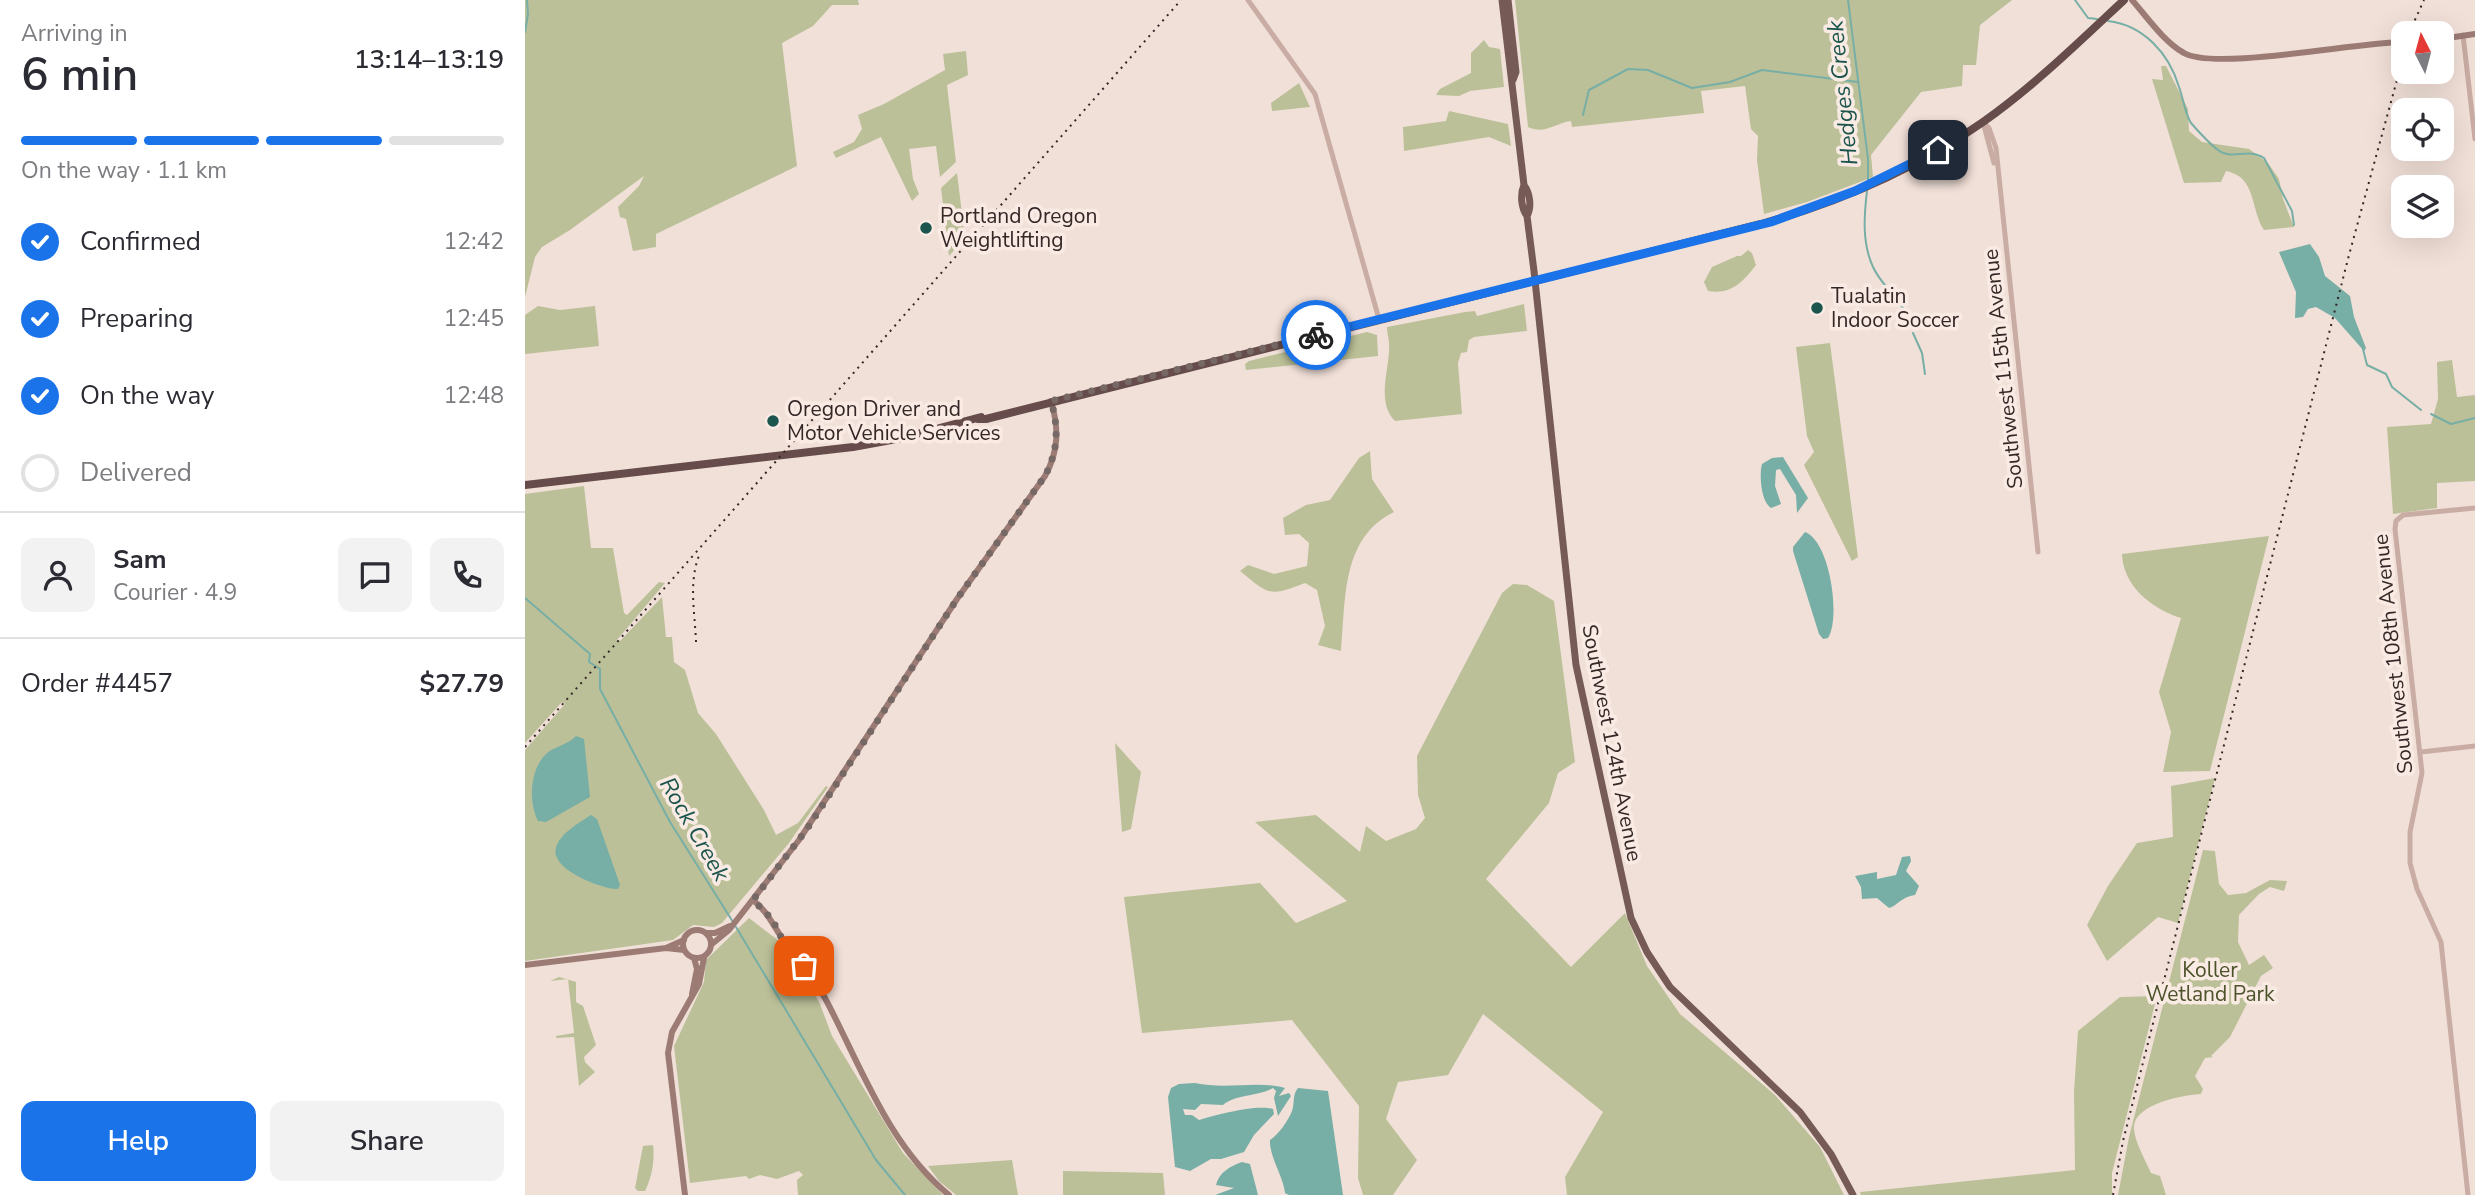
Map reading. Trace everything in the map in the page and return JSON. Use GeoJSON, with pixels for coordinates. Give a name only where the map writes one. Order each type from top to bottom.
{"type":"FeatureCollection","features":[{"type":"Feature","properties":{"kind":"highway"},"geometry":{"type":"LineString","coordinates":[[525,485],[839,449],[895,439],[986,419],[1794,215],[1878,181],[1922,159],[1983,122],[2040,78],[2124,0]]}},
{"type":"Feature","properties":{"kind":"main road","name":"Southwest 124th Avenue"},"geometry":{"type":"LineString","coordinates":[[1502,0],[1510,74],[1514,80]]}},
{"type":"Feature","properties":{"kind":"main road","name":"Southwest 124th Avenue"},"geometry":{"type":"LineString","coordinates":[[1509,0],[1524,185],[1528,190],[1530,211],[1527,216],[1574,655],[1631,918],[1647,952],[1670,988],[1800,1112],[1831,1154],[1853,1195]]}},
{"type":"Feature","properties":{"kind":"main road"},"geometry":{"type":"LineString","coordinates":[[2131,0],[2175,46],[2198,58],[2391,44]]}},
{"type":"Feature","properties":{"kind":"main road"},"geometry":{"type":"LineString","coordinates":[[2454,37],[2475,34]]}},
{"type":"Feature","properties":{"kind":"main road"},"geometry":{"type":"LineString","coordinates":[[712,944],[753,900],[807,829],[957,599],[1045,476],[1053,460],[1057,436],[1051,401]]}},
{"type":"Feature","properties":{"kind":"main road"},"geometry":{"type":"LineString","coordinates":[[753,900],[772,919],[782,939],[821,991],[853,1057],[914,1162],[949,1195]]}},
{"type":"Feature","properties":{"kind":"main road"},"geometry":{"type":"LineString","coordinates":[[666,948],[684,940],[692,930],[715,933],[730,926]]}},
{"type":"Feature","properties":{"kind":"main road"},"geometry":{"type":"LineString","coordinates":[[685,1195],[668,1060],[672,1032],[699,984],[704,958],[711,950],[712,944],[707,933]]}},
{"type":"Feature","properties":{"kind":"main road"},"geometry":{"type":"LineString","coordinates":[[684,940],[684,950]]}},
{"type":"Feature","properties":{"kind":"main road"},"geometry":{"type":"LineString","coordinates":[[525,965],[666,948],[684,950],[694,958],[698,969],[692,995]]}},
{"type":"Feature","properties":{"kind":"main road"},"geometry":{"type":"LineString","coordinates":[[694,958],[704,958]]}},
{"type":"Feature","properties":{"kind":"street"},"geometry":{"type":"LineString","coordinates":[[1248,0],[1315,93],[1379,319]]}},
{"type":"Feature","properties":{"kind":"street"},"geometry":{"type":"LineString","coordinates":[[2463,36],[2475,139]]}},
{"type":"Feature","properties":{"kind":"street","name":"Southwest 115th Avenue"},"geometry":{"type":"LineString","coordinates":[[1983,122],[1989,128],[1995,143],[2038,552]]}},
{"type":"Feature","properties":{"kind":"street","name":"Southwest 108th Avenue"},"geometry":{"type":"LineString","coordinates":[[2468,1195],[2441,942],[2435,923],[2417,889],[2410,858],[2410,832],[2422,782],[2421,752],[2396,521],[2403,515],[2475,508]]}},
{"type":"Feature","properties":{"kind":"street"},"geometry":{"type":"LineString","coordinates":[[2421,752],[2475,746]]}},
{"type":"Feature","properties":{"kind":"green space"},"geometry":{"type":"Polygon","coordinates":[[[525,0],[858,0],[859,5],[832,5],[813,26],[782,43],[797,166],[656,234],[656,247],[633,251],[626,219],[620,217],[618,207],[639,186],[644,176],[542,247],[535,257],[525,297],[525,0]]]}},
{"type":"Feature","properties":{"kind":"green space"},"geometry":{"type":"Polygon","coordinates":[[[1515,0],[2012,0],[1980,25],[1976,65],[1963,65],[1962,86],[1921,92],[1871,155],[1873,177],[1807,202],[1764,214],[1757,160],[1758,136],[1751,129],[1745,86],[1701,91],[1704,113],[1572,127],[1571,121],[1540,130],[1528,127],[1515,0]]]}},
{"type":"Feature","properties":{"kind":"green space"},"geometry":{"type":"Polygon","coordinates":[[[1484,40],[1489,47],[1500,49],[1504,87],[1470,91],[1459,96],[1436,95],[1440,89],[1471,73],[1471,53],[1484,40]]]}},
{"type":"Feature","properties":{"kind":"green space"},"geometry":{"type":"Polygon","coordinates":[[[966,51],[968,75],[947,85],[956,162],[940,177],[936,146],[909,149],[913,179],[919,194],[912,201],[881,137],[836,158],[833,152],[854,142],[862,129],[858,115],[884,104],[945,70],[943,54],[966,51]]]}},
{"type":"Feature","properties":{"kind":"green space"},"geometry":{"type":"Polygon","coordinates":[[[2161,66],[2166,66],[2188,109],[2189,131],[2202,142],[2249,149],[2268,163],[2279,179],[2283,199],[2294,227],[2264,230],[2248,187],[2236,174],[2226,171],[2221,182],[2184,183],[2152,79],[2163,80],[2161,66]]]}},
{"type":"Feature","properties":{"kind":"green space"},"geometry":{"type":"Polygon","coordinates":[[[1299,83],[1310,107],[1272,111],[1271,103],[1299,83]]]}},
{"type":"Feature","properties":{"kind":"green space"},"geometry":{"type":"Polygon","coordinates":[[[1449,111],[1508,124],[1511,146],[1489,137],[1404,151],[1403,127],[1446,121],[1449,111]]]}},
{"type":"Feature","properties":{"kind":"green space"},"geometry":{"type":"Polygon","coordinates":[[[957,173],[965,238],[949,256],[941,188],[957,173]]]}},
{"type":"Feature","properties":{"kind":"green space"},"geometry":{"type":"Polygon","coordinates":[[[1748,250],[1752,253],[1756,265],[1746,277],[1730,289],[1708,291],[1704,282],[1712,267],[1741,256],[1748,250]]]}},
{"type":"Feature","properties":{"kind":"green space"},"geometry":{"type":"Polygon","coordinates":[[[1524,304],[1527,331],[1474,337],[1469,340],[1467,352],[1461,353],[1458,363],[1462,414],[1395,421],[1386,406],[1385,397],[1389,347],[1387,327],[1465,312],[1475,311],[1477,316],[1524,304]]]}},
{"type":"Feature","properties":{"kind":"green space"},"geometry":{"type":"Polygon","coordinates":[[[538,306],[560,310],[595,306],[599,346],[525,354],[525,315],[538,306]]]}},
{"type":"Feature","properties":{"kind":"green space"},"geometry":{"type":"Polygon","coordinates":[[[1367,332],[1377,335],[1378,356],[1246,370],[1245,364],[1249,361],[1367,332]]]}},
{"type":"Feature","properties":{"kind":"green space"},"geometry":{"type":"Polygon","coordinates":[[[1830,343],[1858,557],[1852,561],[1804,465],[1814,452],[1807,436],[1796,347],[1830,343]]]}},
{"type":"Feature","properties":{"kind":"green space"},"geometry":{"type":"Polygon","coordinates":[[[2452,360],[2457,397],[2475,395],[2475,481],[2437,483],[2437,508],[2393,514],[2387,427],[2431,424],[2438,399],[2437,362],[2452,360]]]}},
{"type":"Feature","properties":{"kind":"green space"},"geometry":{"type":"Polygon","coordinates":[[[1370,451],[1372,479],[1394,512],[1377,523],[1364,537],[1355,554],[1346,591],[1341,651],[1318,645],[1325,626],[1317,590],[1305,583],[1276,592],[1270,591],[1257,585],[1240,571],[1248,565],[1274,574],[1307,566],[1309,543],[1299,534],[1285,535],[1283,518],[1306,505],[1330,500],[1359,458],[1370,451]]]}},
{"type":"Feature","properties":{"kind":"green space"},"geometry":{"type":"Polygon","coordinates":[[[584,486],[591,548],[613,548],[624,613],[627,615],[659,582],[665,583],[617,640],[620,641],[662,597],[666,637],[672,637],[674,662],[685,670],[698,713],[716,734],[764,810],[776,835],[798,823],[826,786],[828,787],[789,843],[722,923],[714,927],[693,925],[673,940],[525,961],[525,750],[565,704],[562,702],[525,743],[525,494],[584,486]]]}},
{"type":"Feature","properties":{"kind":"green space"},"geometry":{"type":"Polygon","coordinates":[[[2269,536],[2210,771],[2163,772],[2171,732],[2159,692],[2181,618],[2160,609],[2141,595],[2128,576],[2122,554],[2269,536]]]}},
{"type":"Feature","properties":{"kind":"green space"},"geometry":{"type":"Polygon","coordinates":[[[1513,584],[1527,585],[1554,601],[1575,762],[1558,773],[1549,803],[1486,879],[1571,967],[1625,913],[1647,966],[1680,1014],[1775,1095],[1820,1147],[1844,1195],[1567,1195],[1565,1177],[1603,1112],[1483,1014],[1448,1075],[1398,1082],[1386,1119],[1417,1160],[1393,1195],[1363,1195],[1358,1178],[1359,1106],[1292,1020],[1142,1033],[1124,897],[1260,883],[1296,923],[1347,901],[1255,822],[1316,815],[1360,852],[1366,826],[1386,841],[1416,829],[1425,818],[1418,795],[1417,756],[1502,593],[1513,584]]]}},
{"type":"Feature","properties":{"kind":"green space"},"geometry":{"type":"Polygon","coordinates":[[[1115,743],[1141,772],[1131,829],[1122,832],[1115,743]]]}},
{"type":"Feature","properties":{"kind":"green space"},"geometry":{"type":"Polygon","coordinates":[[[2215,778],[2178,923],[2158,917],[2107,961],[2087,925],[2108,886],[2137,843],[2173,837],[2171,786],[2215,778]]]}},
{"type":"Feature","properties":{"kind":"green space","name":"Koller Wetland Park"},"geometry":{"type":"Polygon","coordinates":[[[2203,850],[2215,851],[2219,884],[2228,895],[2246,893],[2270,880],[2287,881],[2284,891],[2270,887],[2259,894],[2239,915],[2238,942],[2249,965],[2264,955],[2273,968],[2261,976],[2230,1037],[2211,1056],[2213,1057],[2205,1058],[2195,1076],[2203,1089],[2201,1094],[2162,1102],[2143,1111],[2137,1118],[2134,1131],[2138,1143],[2151,1173],[2160,1176],[2166,1195],[2118,1195],[2129,1137],[2203,850]]]}},
{"type":"Feature","properties":{"kind":"green space"},"geometry":{"type":"Polygon","coordinates":[[[749,918],[779,941],[803,972],[820,1004],[832,1036],[903,1153],[943,1195],[798,1195],[797,1180],[803,1175],[799,1171],[777,1179],[760,1175],[749,1179],[746,1176],[690,1183],[674,1046],[704,982],[706,960],[749,918]]]}},
{"type":"Feature","properties":{"kind":"green space"},"geometry":{"type":"Polygon","coordinates":[[[568,980],[576,982],[576,1002],[583,1006],[596,1045],[584,1057],[585,1062],[595,1072],[579,1086],[574,1037],[556,1038],[574,1033],[568,980]]]}},
{"type":"Feature","properties":{"kind":"green space"},"geometry":{"type":"Polygon","coordinates":[[[2157,996],[2112,1173],[2112,1195],[1861,1195],[1860,1192],[2075,1170],[2074,1092],[2078,1031],[2120,997],[2157,996]]]}},
{"type":"Feature","properties":{"kind":"green space"},"geometry":{"type":"Polygon","coordinates":[[[653,1145],[649,1180],[645,1191],[638,1191],[635,1188],[643,1146],[653,1145]]]}},
{"type":"Feature","properties":{"kind":"green space"},"geometry":{"type":"Polygon","coordinates":[[[1012,1160],[1018,1195],[956,1195],[939,1181],[928,1166],[1012,1160]]]}},
{"type":"Feature","properties":{"kind":"green space"},"geometry":{"type":"Polygon","coordinates":[[[1063,1171],[1163,1173],[1165,1195],[1063,1195],[1063,1171]]]}},
{"type":"Feature","properties":{"kind":"water"},"geometry":{"type":"Polygon","coordinates":[[[2310,244],[2319,257],[2325,276],[2350,296],[2354,317],[2366,348],[2364,351],[2335,318],[2316,307],[2308,309],[2303,317],[2295,318],[2296,292],[2279,252],[2310,244]]]}},
{"type":"Feature","properties":{"kind":"water"},"geometry":{"type":"Polygon","coordinates":[[[1783,457],[1808,498],[1797,513],[1796,495],[1780,469],[1776,470],[1775,486],[1781,504],[1771,508],[1763,494],[1762,464],[1772,458],[1783,457]]]}},
{"type":"Feature","properties":{"kind":"water"},"geometry":{"type":"Polygon","coordinates":[[[1805,532],[1814,538],[1821,550],[1831,581],[1832,628],[1828,638],[1823,639],[1819,634],[1793,551],[1793,547],[1805,532]]]}},
{"type":"Feature","properties":{"kind":"water"},"geometry":{"type":"Polygon","coordinates":[[[576,736],[584,739],[590,797],[546,822],[538,821],[532,795],[537,767],[547,753],[576,736]]]}},
{"type":"Feature","properties":{"kind":"water"},"geometry":{"type":"Polygon","coordinates":[[[591,815],[597,819],[620,885],[618,889],[601,886],[579,877],[556,856],[556,848],[561,838],[591,815]]]}},
{"type":"Feature","properties":{"kind":"water"},"geometry":{"type":"Polygon","coordinates":[[[1910,856],[1911,861],[1906,871],[1919,886],[1915,895],[1889,908],[1877,898],[1862,899],[1861,887],[1855,876],[1877,872],[1877,879],[1896,875],[1902,857],[1910,856]]]}},
{"type":"Feature","properties":{"kind":"water"},"geometry":{"type":"Polygon","coordinates":[[[1179,1084],[1274,1086],[1285,1088],[1279,1096],[1289,1093],[1291,1096],[1278,1116],[1274,1098],[1276,1091],[1273,1088],[1228,1101],[1223,1105],[1201,1104],[1195,1110],[1183,1109],[1185,1115],[1192,1115],[1199,1120],[1257,1108],[1273,1109],[1274,1114],[1254,1135],[1244,1152],[1211,1159],[1190,1171],[1175,1167],[1168,1097],[1171,1088],[1179,1084]]]}},
{"type":"Feature","properties":{"kind":"water"},"geometry":{"type":"Polygon","coordinates":[[[1298,1088],[1328,1091],[1343,1195],[1285,1193],[1270,1140],[1290,1115],[1298,1088]]]}},
{"type":"Feature","properties":{"kind":"water"},"geometry":{"type":"Polygon","coordinates":[[[1242,1162],[1250,1164],[1258,1195],[1215,1195],[1234,1188],[1216,1185],[1223,1173],[1242,1162]]]}},
{"type":"Feature","properties":{"kind":"waterway","name":"Rock Creek"},"geometry":{"type":"LineString","coordinates":[[525,32],[527,0]]}},
{"type":"Feature","properties":{"kind":"waterway","name":"Hedges Creek"},"geometry":{"type":"LineString","coordinates":[[1848,0],[1868,159],[1868,181]]}},
{"type":"Feature","properties":{"kind":"waterway","name":"Hedges Creek"},"geometry":{"type":"LineString","coordinates":[[2075,0],[2088,18],[2097,19]]}},
{"type":"Feature","properties":{"kind":"waterway","name":"Hedges Creek"},"geometry":{"type":"LineString","coordinates":[[2108,21],[2132,28],[2161,52],[2175,75],[2191,123],[2215,147],[2223,153],[2252,154],[2264,158],[2292,211],[2294,225]]}},
{"type":"Feature","properties":{"kind":"waterway"},"geometry":{"type":"LineString","coordinates":[[1583,115],[1589,90],[1628,69],[1648,70],[1692,88],[1730,82],[1762,70],[1858,82]]}},
{"type":"Feature","properties":{"kind":"waterway","name":"Hedges Creek"},"geometry":{"type":"LineString","coordinates":[[1867,191],[1865,229],[1869,258],[1877,275],[1904,310],[1911,327]]}},
{"type":"Feature","properties":{"kind":"waterway","name":"Hedges Creek"},"geometry":{"type":"LineString","coordinates":[[1913,333],[1922,353],[1925,374]]}},
{"type":"Feature","properties":{"kind":"waterway","name":"Hedges Creek"},"geometry":{"type":"LineString","coordinates":[[2363,349],[2367,365],[2386,374],[2392,387],[2421,410]]}},
{"type":"Feature","properties":{"kind":"waterway","name":"Hedges Creek"},"geometry":{"type":"LineString","coordinates":[[2431,414],[2451,424],[2475,418]]}},
{"type":"Feature","properties":{"kind":"waterway","name":"Rock Creek"},"geometry":{"type":"LineString","coordinates":[[525,598],[590,654],[589,662],[600,669],[600,689],[670,822],[733,922]]}},
{"type":"Feature","properties":{"kind":"waterway","name":"Rock Creek"},"geometry":{"type":"LineString","coordinates":[[736,927],[876,1160],[905,1195]]}},
{"type":"Feature","properties":{"kind":"railway"},"geometry":{"type":"LineString","coordinates":[[525,747],[1181,0]]}},
{"type":"Feature","properties":{"kind":"railway"},"geometry":{"type":"LineString","coordinates":[[2414,21],[2424,0]]}},
{"type":"Feature","properties":{"kind":"railway"},"geometry":{"type":"LineString","coordinates":[[2113,1195],[2123,1141],[2349,255],[2396,84]]}},
{"type":"Feature","properties":{"kind":"railway"},"geometry":{"type":"LineString","coordinates":[[696,642],[693,586],[700,553]]}},
{"type":"Feature","properties":{"kind":"way so far"},"geometry":{"type":"LineString","coordinates":[[804,966],[782,939],[772,919],[753,900],[807,829],[957,599],[1045,476],[1053,460],[1057,436],[1051,401],[1316,335]]}},
{"type":"Feature","properties":{"kind":"place","name":"Portland Oregon Weightlifting"},"geometry":{"type":"Point","coordinates":[926,228]}},
{"type":"Feature","properties":{"kind":"place","name":"Tualatin Indoor Soccer"},"geometry":{"type":"Point","coordinates":[1817,308]}},
{"type":"Feature","properties":{"kind":"place","name":"Oregon Driver and Motor Vehicle Services"},"geometry":{"type":"Point","coordinates":[773,421]}},
{"type":"Feature","properties":{"kind":"route"},"geometry":{"type":"LineString","coordinates":[[1316,335],[1771,222],[1855,191],[1938,150]]}}]}
